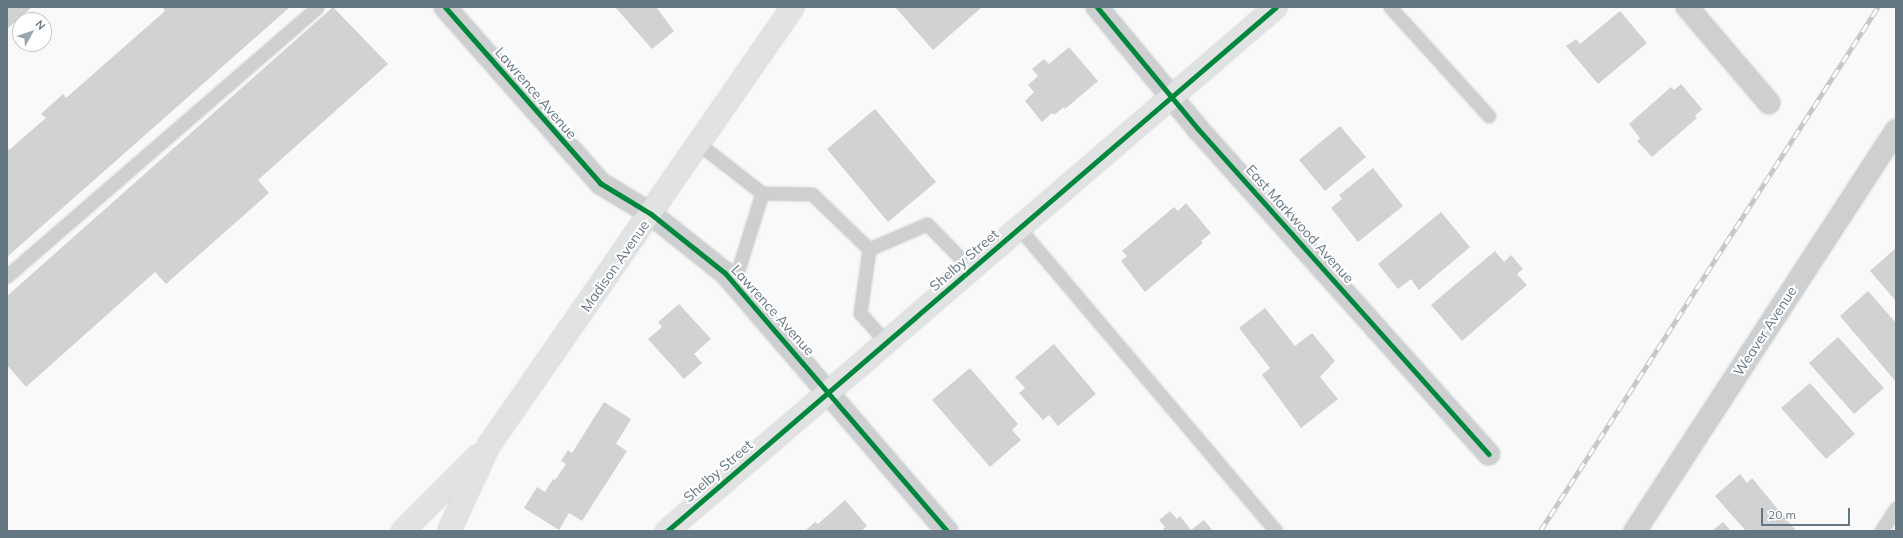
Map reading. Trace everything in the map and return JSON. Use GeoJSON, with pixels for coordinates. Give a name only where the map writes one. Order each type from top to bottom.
{"type":"FeatureCollection","features":[{"type":"Feature","properties":{"kind":"main road","name":"Madison Avenue"},"geometry":{"type":"LineString","coordinates":[[403,531],[489,445],[651,214],[793,7]]}},
{"type":"Feature","properties":{"kind":"main road","name":"Shelby Street"},"geometry":{"type":"LineString","coordinates":[[668,531],[1276,7]]}},
{"type":"Feature","properties":{"kind":"main road","name":"Madison Avenue"},"geometry":{"type":"LineString","coordinates":[[449,531],[489,445]]}},
{"type":"Feature","properties":{"kind":"street","name":"Lawrence Avenue"},"geometry":{"type":"LineString","coordinates":[[445,7],[600,183],[651,214],[734,283],[947,531]]}},
{"type":"Feature","properties":{"kind":"street","name":"East Markwood Avenue"},"geometry":{"type":"LineString","coordinates":[[1097,7],[1203,134],[1489,454]]}},
{"type":"Feature","properties":{"kind":"street"},"geometry":{"type":"LineString","coordinates":[[1687,7],[1769,103]]}},
{"type":"Feature","properties":{"kind":"street","name":"Weaver Avenue"},"geometry":{"type":"LineString","coordinates":[[1635,531],[1896,132]]}},
{"type":"Feature","properties":{"kind":"lane"},"geometry":{"type":"LineString","coordinates":[[7,276],[317,7]]}},
{"type":"Feature","properties":{"kind":"lane"},"geometry":{"type":"LineString","coordinates":[[1390,7],[1489,116]]}},
{"type":"Feature","properties":{"kind":"lane"},"geometry":{"type":"LineString","coordinates":[[699,144],[762,194],[812,194],[868,250]]}},
{"type":"Feature","properties":{"kind":"lane"},"geometry":{"type":"LineString","coordinates":[[734,283],[762,194]]}},
{"type":"Feature","properties":{"kind":"lane"},"geometry":{"type":"LineString","coordinates":[[868,250],[927,224],[971,269]]}},
{"type":"Feature","properties":{"kind":"lane"},"geometry":{"type":"LineString","coordinates":[[1019,228],[1276,531]]}},
{"type":"Feature","properties":{"kind":"lane"},"geometry":{"type":"LineString","coordinates":[[868,250],[860,313],[886,342]]}},
{"type":"Feature","properties":{"kind":"lane"},"geometry":{"type":"LineString","coordinates":[[1881,531],[1896,508]]}},
{"type":"Feature","properties":{"kind":"building"},"geometry":{"type":"Polygon","coordinates":[[[7,7],[32,7],[26,12],[12,12],[12,25],[7,29],[7,7]]]}},
{"type":"Feature","properties":{"kind":"building"},"geometry":{"type":"Polygon","coordinates":[[[162,7],[290,7],[7,257],[7,147],[9,150],[46,118],[41,114],[63,94],[66,98],[165,11],[162,7]]]}},
{"type":"Feature","properties":{"kind":"building"},"geometry":{"type":"Polygon","coordinates":[[[333,7],[388,64],[258,180],[269,193],[166,284],[155,272],[26,387],[7,365],[7,296],[333,7]]]}},
{"type":"Feature","properties":{"kind":"building"},"geometry":{"type":"Polygon","coordinates":[[[615,7],[656,7],[674,31],[652,49],[615,7]]]}},
{"type":"Feature","properties":{"kind":"building"},"geometry":{"type":"Polygon","coordinates":[[[895,7],[982,7],[933,50],[895,7]]]}},
{"type":"Feature","properties":{"kind":"building"},"geometry":{"type":"Polygon","coordinates":[[[1620,11],[1647,43],[1598,84],[1566,46],[1576,39],[1580,44],[1620,11]]]}},
{"type":"Feature","properties":{"kind":"building"},"geometry":{"type":"Polygon","coordinates":[[[1069,47],[1098,81],[1065,109],[1064,107],[1054,115],[1052,113],[1042,122],[1025,101],[1034,92],[1028,85],[1038,76],[1032,69],[1044,59],[1049,64],[1069,47]]]}},
{"type":"Feature","properties":{"kind":"building"},"geometry":{"type":"Polygon","coordinates":[[[1681,84],[1702,109],[1695,116],[1697,118],[1652,157],[1637,141],[1640,138],[1629,124],[1671,87],[1674,90],[1681,84]]]}},
{"type":"Feature","properties":{"kind":"building"},"geometry":{"type":"Polygon","coordinates":[[[875,109],[936,182],[888,222],[827,149],[875,109]]]}},
{"type":"Feature","properties":{"kind":"building"},"geometry":{"type":"Polygon","coordinates":[[[1340,126],[1366,157],[1325,191],[1299,160],[1340,126]]]}},
{"type":"Feature","properties":{"kind":"building"},"geometry":{"type":"Polygon","coordinates":[[[1373,168],[1403,206],[1358,242],[1331,208],[1342,199],[1339,195],[1373,168]]]}},
{"type":"Feature","properties":{"kind":"building"},"geometry":{"type":"Polygon","coordinates":[[[1186,203],[1211,233],[1201,241],[1203,243],[1145,292],[1121,261],[1127,256],[1122,251],[1174,207],[1178,211],[1186,203]]]}},
{"type":"Feature","properties":{"kind":"building"},"geometry":{"type":"Polygon","coordinates":[[[1441,212],[1470,247],[1419,290],[1411,279],[1398,289],[1378,264],[1441,212]]]}},
{"type":"Feature","properties":{"kind":"building"},"geometry":{"type":"Polygon","coordinates":[[[1896,248],[1896,301],[1870,271],[1896,248]]]}},
{"type":"Feature","properties":{"kind":"building"},"geometry":{"type":"Polygon","coordinates":[[[1495,251],[1504,262],[1511,255],[1523,269],[1517,274],[1527,285],[1462,341],[1431,305],[1495,251]]]}},
{"type":"Feature","properties":{"kind":"building"},"geometry":{"type":"Polygon","coordinates":[[[1868,291],[1896,323],[1896,382],[1840,316],[1868,291]]]}},
{"type":"Feature","properties":{"kind":"building"},"geometry":{"type":"Polygon","coordinates":[[[679,304],[711,339],[694,354],[702,363],[684,379],[648,339],[662,327],[658,322],[679,304]]]}},
{"type":"Feature","properties":{"kind":"building"},"geometry":{"type":"Polygon","coordinates":[[[1265,308],[1295,346],[1312,333],[1335,361],[1320,377],[1338,399],[1301,428],[1262,375],[1270,368],[1239,328],[1265,308]]]}},
{"type":"Feature","properties":{"kind":"building"},"geometry":{"type":"Polygon","coordinates":[[[1838,337],[1884,388],[1854,414],[1809,363],[1838,337]]]}},
{"type":"Feature","properties":{"kind":"building"},"geometry":{"type":"Polygon","coordinates":[[[1054,344],[1096,394],[1058,426],[1049,415],[1043,420],[1019,393],[1025,388],[1015,377],[1054,344]]]}},
{"type":"Feature","properties":{"kind":"building"},"geometry":{"type":"Polygon","coordinates":[[[970,368],[1018,424],[1012,430],[1021,440],[990,467],[932,400],[970,368]]]}},
{"type":"Feature","properties":{"kind":"building"},"geometry":{"type":"Polygon","coordinates":[[[1810,383],[1855,434],[1826,459],[1781,408],[1810,383]]]}},
{"type":"Feature","properties":{"kind":"building"},"geometry":{"type":"Polygon","coordinates":[[[604,402],[631,419],[616,444],[627,451],[582,521],[569,513],[559,530],[524,508],[537,487],[545,492],[553,479],[555,480],[566,464],[561,461],[568,450],[572,453],[604,402]]]}},
{"type":"Feature","properties":{"kind":"building"},"geometry":{"type":"Polygon","coordinates":[[[1740,474],[1747,483],[1752,478],[1796,531],[1746,531],[1715,496],[1740,474]]]}},
{"type":"Feature","properties":{"kind":"building"},"geometry":{"type":"Polygon","coordinates":[[[845,500],[867,526],[861,531],[805,531],[815,522],[818,524],[845,500]]]}},
{"type":"Feature","properties":{"kind":"building"},"geometry":{"type":"Polygon","coordinates":[[[1170,511],[1177,519],[1180,516],[1191,530],[1204,520],[1213,531],[1162,531],[1165,527],[1159,520],[1170,511]]]}},
{"type":"Feature","properties":{"kind":"building"},"geometry":{"type":"Polygon","coordinates":[[[1723,522],[1731,531],[1712,531],[1723,522]]]}},
{"type":"Feature","properties":{"kind":"railway"},"geometry":{"type":"LineString","coordinates":[[1540,531],[1878,7]]}},
{"type":"Feature","properties":{"kind":"cycle path"},"geometry":{"type":"LineString","coordinates":[[445,7],[600,183],[651,214],[725,273],[947,531]]}},
{"type":"Feature","properties":{"kind":"cycle path"},"geometry":{"type":"LineString","coordinates":[[1097,7],[1198,129],[1489,454]]}},
{"type":"Feature","properties":{"kind":"cycle path"},"geometry":{"type":"LineString","coordinates":[[667,531],[1276,7]]}}]}
